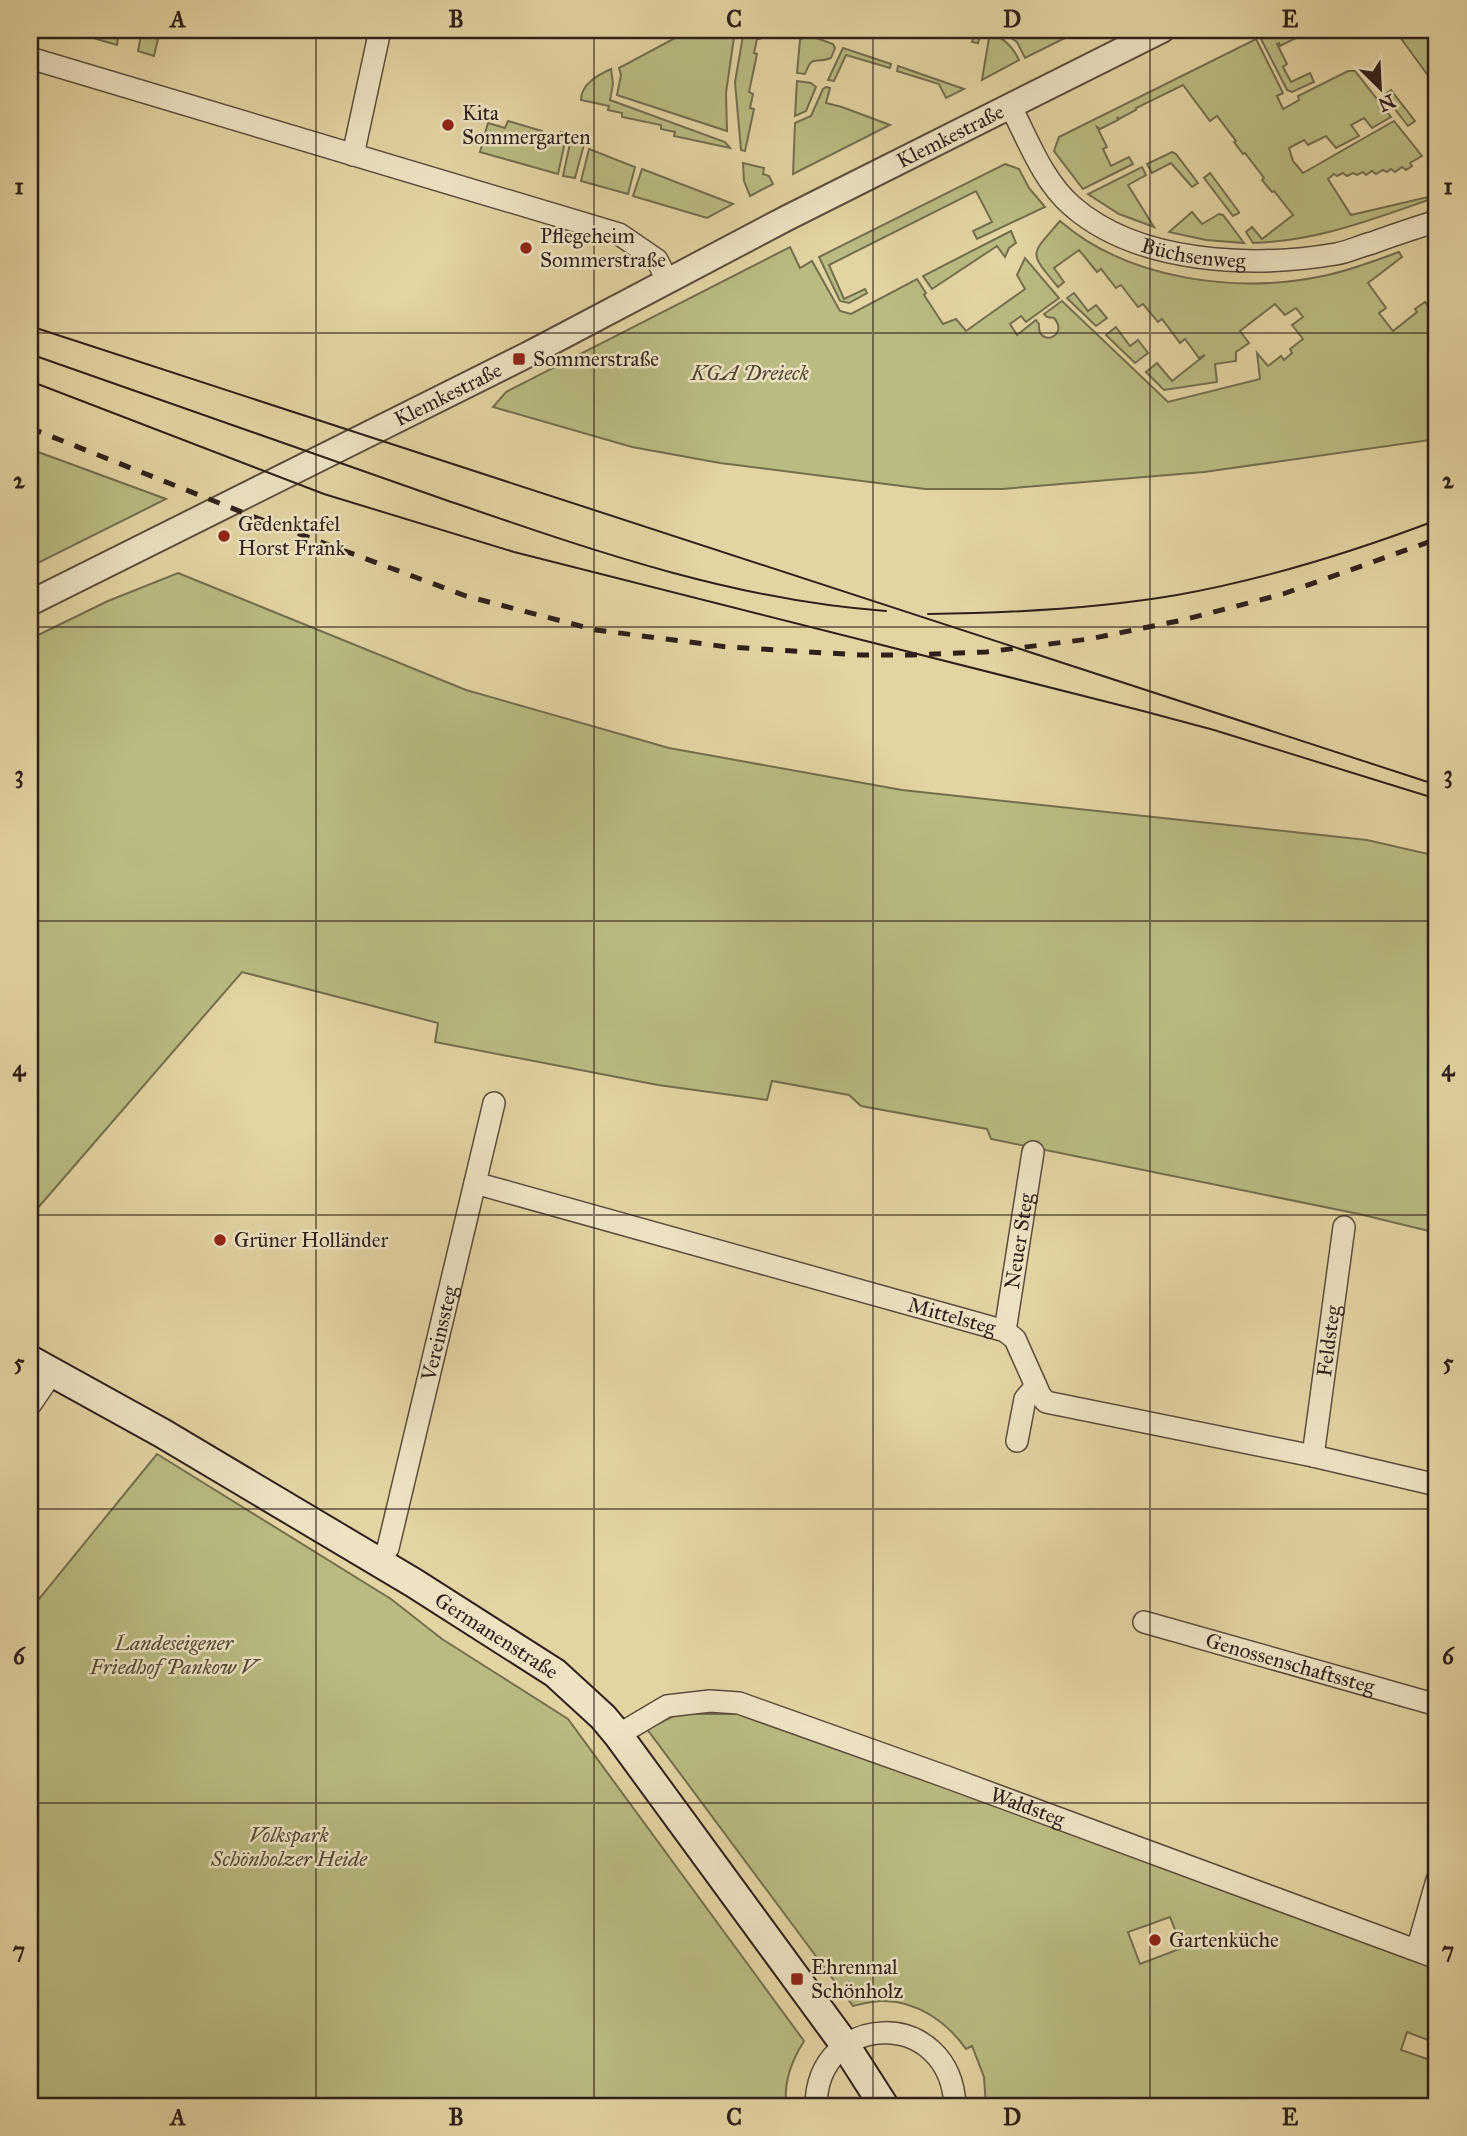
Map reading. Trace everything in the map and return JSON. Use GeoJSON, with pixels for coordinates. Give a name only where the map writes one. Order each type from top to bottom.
{"type":"FeatureCollection","features":[{"type":"Feature","properties":{"kind":"main road","name":"Germanenstraße"},"geometry":{"type":"LineString","coordinates":[[41,1366],[162,1433],[378,1562],[555,1673],[603,1717],[618,1735],[845,2045],[884,2106]]}},
{"type":"Feature","properties":{"kind":"street"},"geometry":{"type":"LineString","coordinates":[[353,155],[380,30]]}},
{"type":"Feature","properties":{"kind":"street","name":"Klemkestraße"},"geometry":{"type":"LineString","coordinates":[[30,603],[529,354],[667,280],[1162,30]]}},
{"type":"Feature","properties":{"kind":"street"},"geometry":{"type":"LineString","coordinates":[[30,58],[619,234],[657,260],[667,280]]}},
{"type":"Feature","properties":{"kind":"street","name":"Büchsenweg"},"geometry":{"type":"LineString","coordinates":[[1010,107],[1048,177],[1071,206],[1128,239],[1193,258],[1269,261],[1338,254],[1437,221]]}},
{"type":"Feature","properties":{"kind":"street","name":"Vereinssteg"},"geometry":{"type":"LineString","coordinates":[[378,1562],[388,1548],[494,1103]]}},
{"type":"Feature","properties":{"kind":"street","name":"Neuer Steg"},"geometry":{"type":"LineString","coordinates":[[1005,1331],[1032,1152]]}},
{"type":"Feature","properties":{"kind":"street","name":"Mittelsteg"},"geometry":{"type":"LineString","coordinates":[[475,1183],[1005,1331],[1015,1339],[1046,1402],[1313,1456],[1437,1485]]}},
{"type":"Feature","properties":{"kind":"street","name":"Feldsteg"},"geometry":{"type":"LineString","coordinates":[[1313,1456],[1344,1227]]}},
{"type":"Feature","properties":{"kind":"street"},"geometry":{"type":"LineString","coordinates":[[30,1405],[41,1366]]}},
{"type":"Feature","properties":{"kind":"street"},"geometry":{"type":"LineString","coordinates":[[1017,1441],[1025,1399],[1036,1386]]}},
{"type":"Feature","properties":{"kind":"street","name":"Genossenschaftssteg"},"geometry":{"type":"LineString","coordinates":[[1144,1622],[1437,1706]]}},
{"type":"Feature","properties":{"kind":"street","name":"Waldsteg"},"geometry":{"type":"LineString","coordinates":[[618,1735],[667,1706],[710,1701],[739,1703],[1437,1958]]}},
{"type":"Feature","properties":{"kind":"street"},"geometry":{"type":"LineString","coordinates":[[1417,1950],[1437,1880]]}},
{"type":"Feature","properties":{"kind":"street"},"geometry":{"type":"LineString","coordinates":[[816,2106],[822,2074],[831,2058],[845,2045],[864,2036],[884,2032],[904,2035],[923,2043],[939,2056],[950,2074],[956,2106]]}},
{"type":"Feature","properties":{"kind":"green space"},"geometry":{"type":"Polygon","coordinates":[[[66,30],[119,30],[117,45],[66,30]]]}},
{"type":"Feature","properties":{"kind":"green space"},"geometry":{"type":"Polygon","coordinates":[[[142,30],[160,30],[154,56],[138,51],[142,30]]]}},
{"type":"Feature","properties":{"kind":"green space"},"geometry":{"type":"Polygon","coordinates":[[[690,30],[735,30],[726,93],[727,131],[617,95],[621,75],[619,68],[690,30]]]}},
{"type":"Feature","properties":{"kind":"green space"},"geometry":{"type":"Polygon","coordinates":[[[744,30],[762,30],[754,53],[757,54],[749,92],[753,94],[750,108],[754,109],[745,151],[741,150],[735,82],[744,30]]]}},
{"type":"Feature","properties":{"kind":"green space"},"geometry":{"type":"Polygon","coordinates":[[[976,30],[990,32],[1002,39],[1012,48],[1019,60],[982,80],[989,38],[980,36],[978,43],[972,42],[976,30]]]}},
{"type":"Feature","properties":{"kind":"green space"},"geometry":{"type":"Polygon","coordinates":[[[998,30],[1081,30],[1025,58],[1017,42],[998,30]]]}},
{"type":"Feature","properties":{"kind":"green space"},"geometry":{"type":"Polygon","coordinates":[[[1274,30],[1311,30],[1300,36],[1298,34],[1298,37],[1280,46],[1277,44],[1287,64],[1283,67],[1291,82],[1310,73],[1314,82],[1292,92],[1287,90],[1260,37],[1274,30]]]}},
{"type":"Feature","properties":{"kind":"green space"},"geometry":{"type":"Polygon","coordinates":[[[1386,30],[1437,30],[1437,88],[1397,33],[1391,37],[1386,30]]]}},
{"type":"Feature","properties":{"kind":"green space"},"geometry":{"type":"Polygon","coordinates":[[[808,35],[833,44],[835,48],[831,58],[812,62],[805,74],[797,73],[800,40],[808,35]]]}},
{"type":"Feature","properties":{"kind":"green space"},"geometry":{"type":"Polygon","coordinates":[[[1256,39],[1283,93],[1277,96],[1283,109],[1299,100],[1298,96],[1348,71],[1355,71],[1391,117],[1372,128],[1364,118],[1351,125],[1359,136],[1336,148],[1326,136],[1308,145],[1304,140],[1289,148],[1293,161],[1303,173],[1394,121],[1422,156],[1410,163],[1412,166],[1406,170],[1402,167],[1395,172],[1391,169],[1376,174],[1372,171],[1366,175],[1363,172],[1347,176],[1343,173],[1337,176],[1334,174],[1328,179],[1351,215],[1432,196],[1434,198],[1323,233],[1253,243],[1246,232],[1252,227],[1262,239],[1293,215],[1262,180],[1264,178],[1245,153],[1243,154],[1217,116],[1210,121],[1183,85],[1119,119],[1117,117],[1118,120],[1100,129],[1097,127],[1107,147],[1103,149],[1111,166],[1129,157],[1133,164],[1083,189],[1054,151],[1059,137],[1256,39]]]}},
{"type":"Feature","properties":{"kind":"green space"},"geometry":{"type":"Polygon","coordinates":[[[843,48],[891,64],[890,68],[846,55],[834,81],[828,80],[843,48]]]}},
{"type":"Feature","properties":{"kind":"green space"},"geometry":{"type":"Polygon","coordinates":[[[898,66],[964,89],[946,98],[939,84],[897,71],[898,66]]]}},
{"type":"Feature","properties":{"kind":"green space"},"geometry":{"type":"Polygon","coordinates":[[[611,69],[613,84],[610,100],[725,142],[730,148],[674,136],[675,132],[661,129],[661,125],[622,117],[622,113],[608,110],[609,106],[581,100],[587,85],[611,69]]]}},
{"type":"Feature","properties":{"kind":"green space"},"geometry":{"type":"Polygon","coordinates":[[[797,81],[811,83],[816,87],[806,111],[795,116],[797,81]]]}},
{"type":"Feature","properties":{"kind":"green space"},"geometry":{"type":"Polygon","coordinates":[[[826,87],[830,88],[826,103],[890,125],[793,174],[795,123],[811,116],[826,87]]]}},
{"type":"Feature","properties":{"kind":"green space"},"geometry":{"type":"Polygon","coordinates":[[[1391,90],[1415,121],[1408,126],[1384,95],[1391,90]]]}},
{"type":"Feature","properties":{"kind":"green space"},"geometry":{"type":"Polygon","coordinates":[[[508,121],[542,131],[541,139],[558,144],[561,132],[567,133],[558,174],[480,152],[488,123],[505,128],[508,121]]]}},
{"type":"Feature","properties":{"kind":"green space"},"geometry":{"type":"Polygon","coordinates":[[[572,134],[586,137],[575,178],[563,176],[572,134]]]}},
{"type":"Feature","properties":{"kind":"green space"},"geometry":{"type":"Polygon","coordinates":[[[589,149],[635,167],[628,194],[581,181],[589,149]]]}},
{"type":"Feature","properties":{"kind":"green space"},"geometry":{"type":"Polygon","coordinates":[[[1172,152],[1198,183],[1192,187],[1171,163],[1152,173],[1147,164],[1172,152]]]}},
{"type":"Feature","properties":{"kind":"green space"},"geometry":{"type":"Polygon","coordinates":[[[743,163],[764,168],[763,174],[769,176],[773,184],[750,196],[744,181],[743,163]]]}},
{"type":"Feature","properties":{"kind":"green space"},"geometry":{"type":"Polygon","coordinates":[[[1005,164],[1019,169],[1029,188],[1045,207],[977,239],[973,231],[992,222],[976,191],[829,265],[844,299],[865,289],[867,293],[849,303],[840,301],[819,257],[1005,164]]]}},
{"type":"Feature","properties":{"kind":"green space"},"geometry":{"type":"Polygon","coordinates":[[[1142,167],[1146,175],[1128,185],[1154,227],[1119,214],[1088,194],[1142,167]]]}},
{"type":"Feature","properties":{"kind":"green space"},"geometry":{"type":"Polygon","coordinates":[[[642,169],[733,204],[707,218],[633,196],[642,169]]]}},
{"type":"Feature","properties":{"kind":"green space"},"geometry":{"type":"Polygon","coordinates":[[[1210,173],[1239,213],[1233,216],[1204,178],[1210,173]]]}},
{"type":"Feature","properties":{"kind":"green space"},"geometry":{"type":"Polygon","coordinates":[[[1192,212],[1202,224],[1219,214],[1223,215],[1244,243],[1206,240],[1169,232],[1192,212]]]}},
{"type":"Feature","properties":{"kind":"green space","name":"KGA Dreieck"},"geometry":{"type":"Polygon","coordinates":[[[1060,221],[1087,241],[1118,257],[1150,269],[1220,282],[1290,281],[1323,276],[1399,252],[1402,257],[1368,283],[1386,308],[1379,313],[1393,331],[1425,302],[1435,316],[1437,315],[1437,439],[1204,472],[1002,489],[925,489],[720,463],[632,447],[493,407],[506,392],[790,247],[800,268],[812,261],[840,311],[851,314],[917,279],[943,324],[956,319],[966,331],[1025,289],[1017,275],[1025,258],[1059,298],[1026,322],[1021,316],[1010,324],[1017,335],[1036,320],[1043,336],[1047,338],[1056,335],[1058,325],[1054,318],[1044,314],[1062,301],[1168,402],[1260,379],[1257,353],[1268,366],[1281,356],[1284,360],[1292,353],[1290,349],[1303,339],[1292,325],[1303,317],[1296,308],[1285,315],[1275,304],[1240,331],[1249,343],[1236,352],[1236,361],[1215,364],[1217,382],[1164,390],[1146,372],[1157,363],[1172,381],[1205,355],[1199,358],[1185,339],[1180,343],[1162,319],[1158,322],[1143,304],[1138,307],[1121,285],[1116,288],[1101,269],[1097,272],[1079,250],[1054,268],[1064,282],[1058,287],[1041,266],[1036,254],[1060,221]]]}},
{"type":"Feature","properties":{"kind":"green space"},"geometry":{"type":"Polygon","coordinates":[[[1011,231],[1016,243],[1009,248],[1005,257],[997,246],[932,289],[923,276],[1011,231]]]}},
{"type":"Feature","properties":{"kind":"green space"},"geometry":{"type":"Polygon","coordinates":[[[1074,293],[1088,311],[1096,305],[1107,318],[1096,326],[1067,298],[1074,293]]]}},
{"type":"Feature","properties":{"kind":"green space"},"geometry":{"type":"Polygon","coordinates":[[[1116,327],[1130,346],[1138,340],[1148,353],[1135,363],[1106,335],[1116,327]]]}},
{"type":"Feature","properties":{"kind":"green space"},"geometry":{"type":"Polygon","coordinates":[[[30,449],[166,499],[30,567],[30,449]]]}},
{"type":"Feature","properties":{"kind":"green space"},"geometry":{"type":"Polygon","coordinates":[[[178,573],[466,690],[669,748],[902,790],[1367,840],[1437,856],[1437,1233],[1359,1214],[991,1139],[987,1129],[861,1106],[849,1095],[772,1081],[767,1100],[658,1085],[435,1042],[438,1023],[242,972],[30,1217],[30,639],[108,601],[178,573]]]}},
{"type":"Feature","properties":{"kind":"green space","name":"Volkspark Schönholzer Heide"},"geometry":{"type":"Polygon","coordinates":[[[157,1454],[391,1599],[442,1639],[568,1719],[804,2041],[789,2072],[786,2106],[30,2106],[30,1610],[157,1454]]]}},
{"type":"Feature","properties":{"kind":"green space"},"geometry":{"type":"Polygon","coordinates":[[[678,1714],[746,1714],[1437,1966],[1437,2106],[986,2106],[984,2077],[972,2046],[966,2049],[950,2030],[930,2014],[894,2002],[874,2001],[853,2006],[647,1729],[678,1714]],[[1170,1917],[1128,1932],[1140,1964],[1182,1948],[1170,1917]],[[1407,2032],[1401,2050],[1430,2060],[1436,2043],[1407,2032]]]}},
{"type":"Feature","properties":{"kind":"tram line"},"geometry":{"type":"LineString","coordinates":[[30,326],[1437,785]]}},
{"type":"Feature","properties":{"kind":"tram line"},"geometry":{"type":"LineString","coordinates":[[30,354],[604,553],[715,584],[771,596],[886,611]]}},
{"type":"Feature","properties":{"kind":"tram line"},"geometry":{"type":"LineString","coordinates":[[30,381],[324,494],[514,552],[1143,711],[1214,730],[1437,799]]}},
{"type":"Feature","properties":{"kind":"tram line"},"geometry":{"type":"LineString","coordinates":[[928,614],[1053,609],[1177,595],[1309,564],[1437,520]]}},
{"type":"Feature","properties":{"kind":"railway"},"geometry":{"type":"LineString","coordinates":[[30,428],[267,522],[466,596],[596,630],[728,647],[860,655],[911,655],[986,652],[1089,639],[1183,620],[1283,594],[1437,539]]}},
{"type":"Feature","properties":{"kind":"place","name":"Kita Sommergarten"},"geometry":{"type":"Point","coordinates":[448,125]}},
{"type":"Feature","properties":{"kind":"place","name":"Pflegeheim Sommerstraße"},"geometry":{"type":"Point","coordinates":[526,248]}},
{"type":"Feature","properties":{"kind":"place","name":"Sommerstraße"},"geometry":{"type":"Point","coordinates":[519,359]}},
{"type":"Feature","properties":{"kind":"place","name":"Gedenktafel Horst Frank"},"geometry":{"type":"Point","coordinates":[224,536]}},
{"type":"Feature","properties":{"kind":"place","name":"Grüner Holländer"},"geometry":{"type":"Point","coordinates":[220,1240]}},
{"type":"Feature","properties":{"kind":"place","name":"Gartenküche"},"geometry":{"type":"Point","coordinates":[1155,1940]}},
{"type":"Feature","properties":{"kind":"place","name":"Ehrenmal Schönholz"},"geometry":{"type":"Point","coordinates":[797,1979]}},
{"type":"Feature","properties":{"kind":"park label","name":"Landeseigener Friedhof Pankow V"},"geometry":{"type":"Point","coordinates":[174,1655]}}]}
